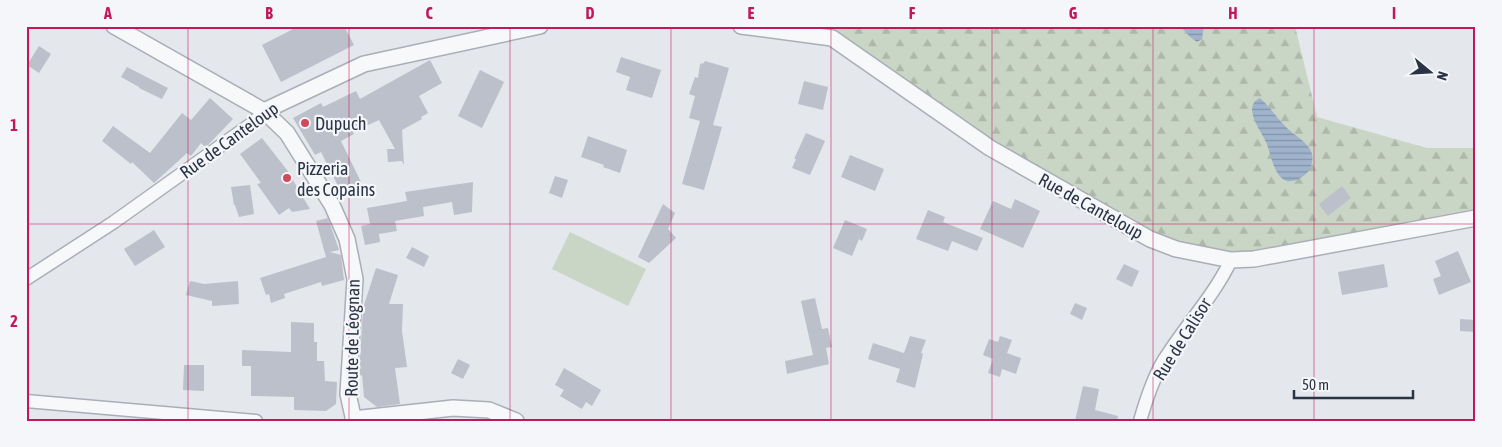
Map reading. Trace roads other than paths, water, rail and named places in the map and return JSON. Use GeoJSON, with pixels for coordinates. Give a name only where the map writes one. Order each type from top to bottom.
{"type":"FeatureCollection","features":[{"type":"Feature","properties":{"kind":"street","name":"Route de Léognan"},"geometry":{"type":"LineString","coordinates":[[114,26],[264,111],[286,134],[332,206],[347,239],[355,279],[348,394],[352,420],[453,408],[490,410],[516,421]]}},
{"type":"Feature","properties":{"kind":"street","name":"Rue de Canteloup"},"geometry":{"type":"LineString","coordinates":[[26,279],[122,217],[254,122],[264,111],[364,64],[540,26]]}},
{"type":"Feature","properties":{"kind":"street","name":"Rue de Canteloup"},"geometry":{"type":"LineString","coordinates":[[741,26],[830,32],[990,148],[1150,239],[1176,249],[1231,260],[1254,259],[1476,218]]}},
{"type":"Feature","properties":{"kind":"street","name":"Rue de Calisor"},"geometry":{"type":"LineString","coordinates":[[1140,421],[1144,405],[1164,360],[1231,260]]}},
{"type":"Feature","properties":{"kind":"street"},"geometry":{"type":"LineString","coordinates":[[26,401],[256,421]]}},
{"type":"Feature","properties":{"kind":"water"},"geometry":{"type":"Polygon","coordinates":[[[1180,26],[1204,26],[1202,39],[1197,42],[1180,26]]]}},
{"type":"Feature","properties":{"kind":"water"},"geometry":{"type":"Polygon","coordinates":[[[1260,98],[1311,151],[1311,167],[1302,177],[1293,181],[1286,181],[1276,171],[1252,110],[1255,101],[1260,98]]]}},
{"type":"Feature","properties":{"kind":"place","name":"Dupuch"},"geometry":{"type":"Point","coordinates":[305,123]}},
{"type":"Feature","properties":{"kind":"place","name":"Pizzeria des Copains"},"geometry":{"type":"Point","coordinates":[287,178]}}]}
